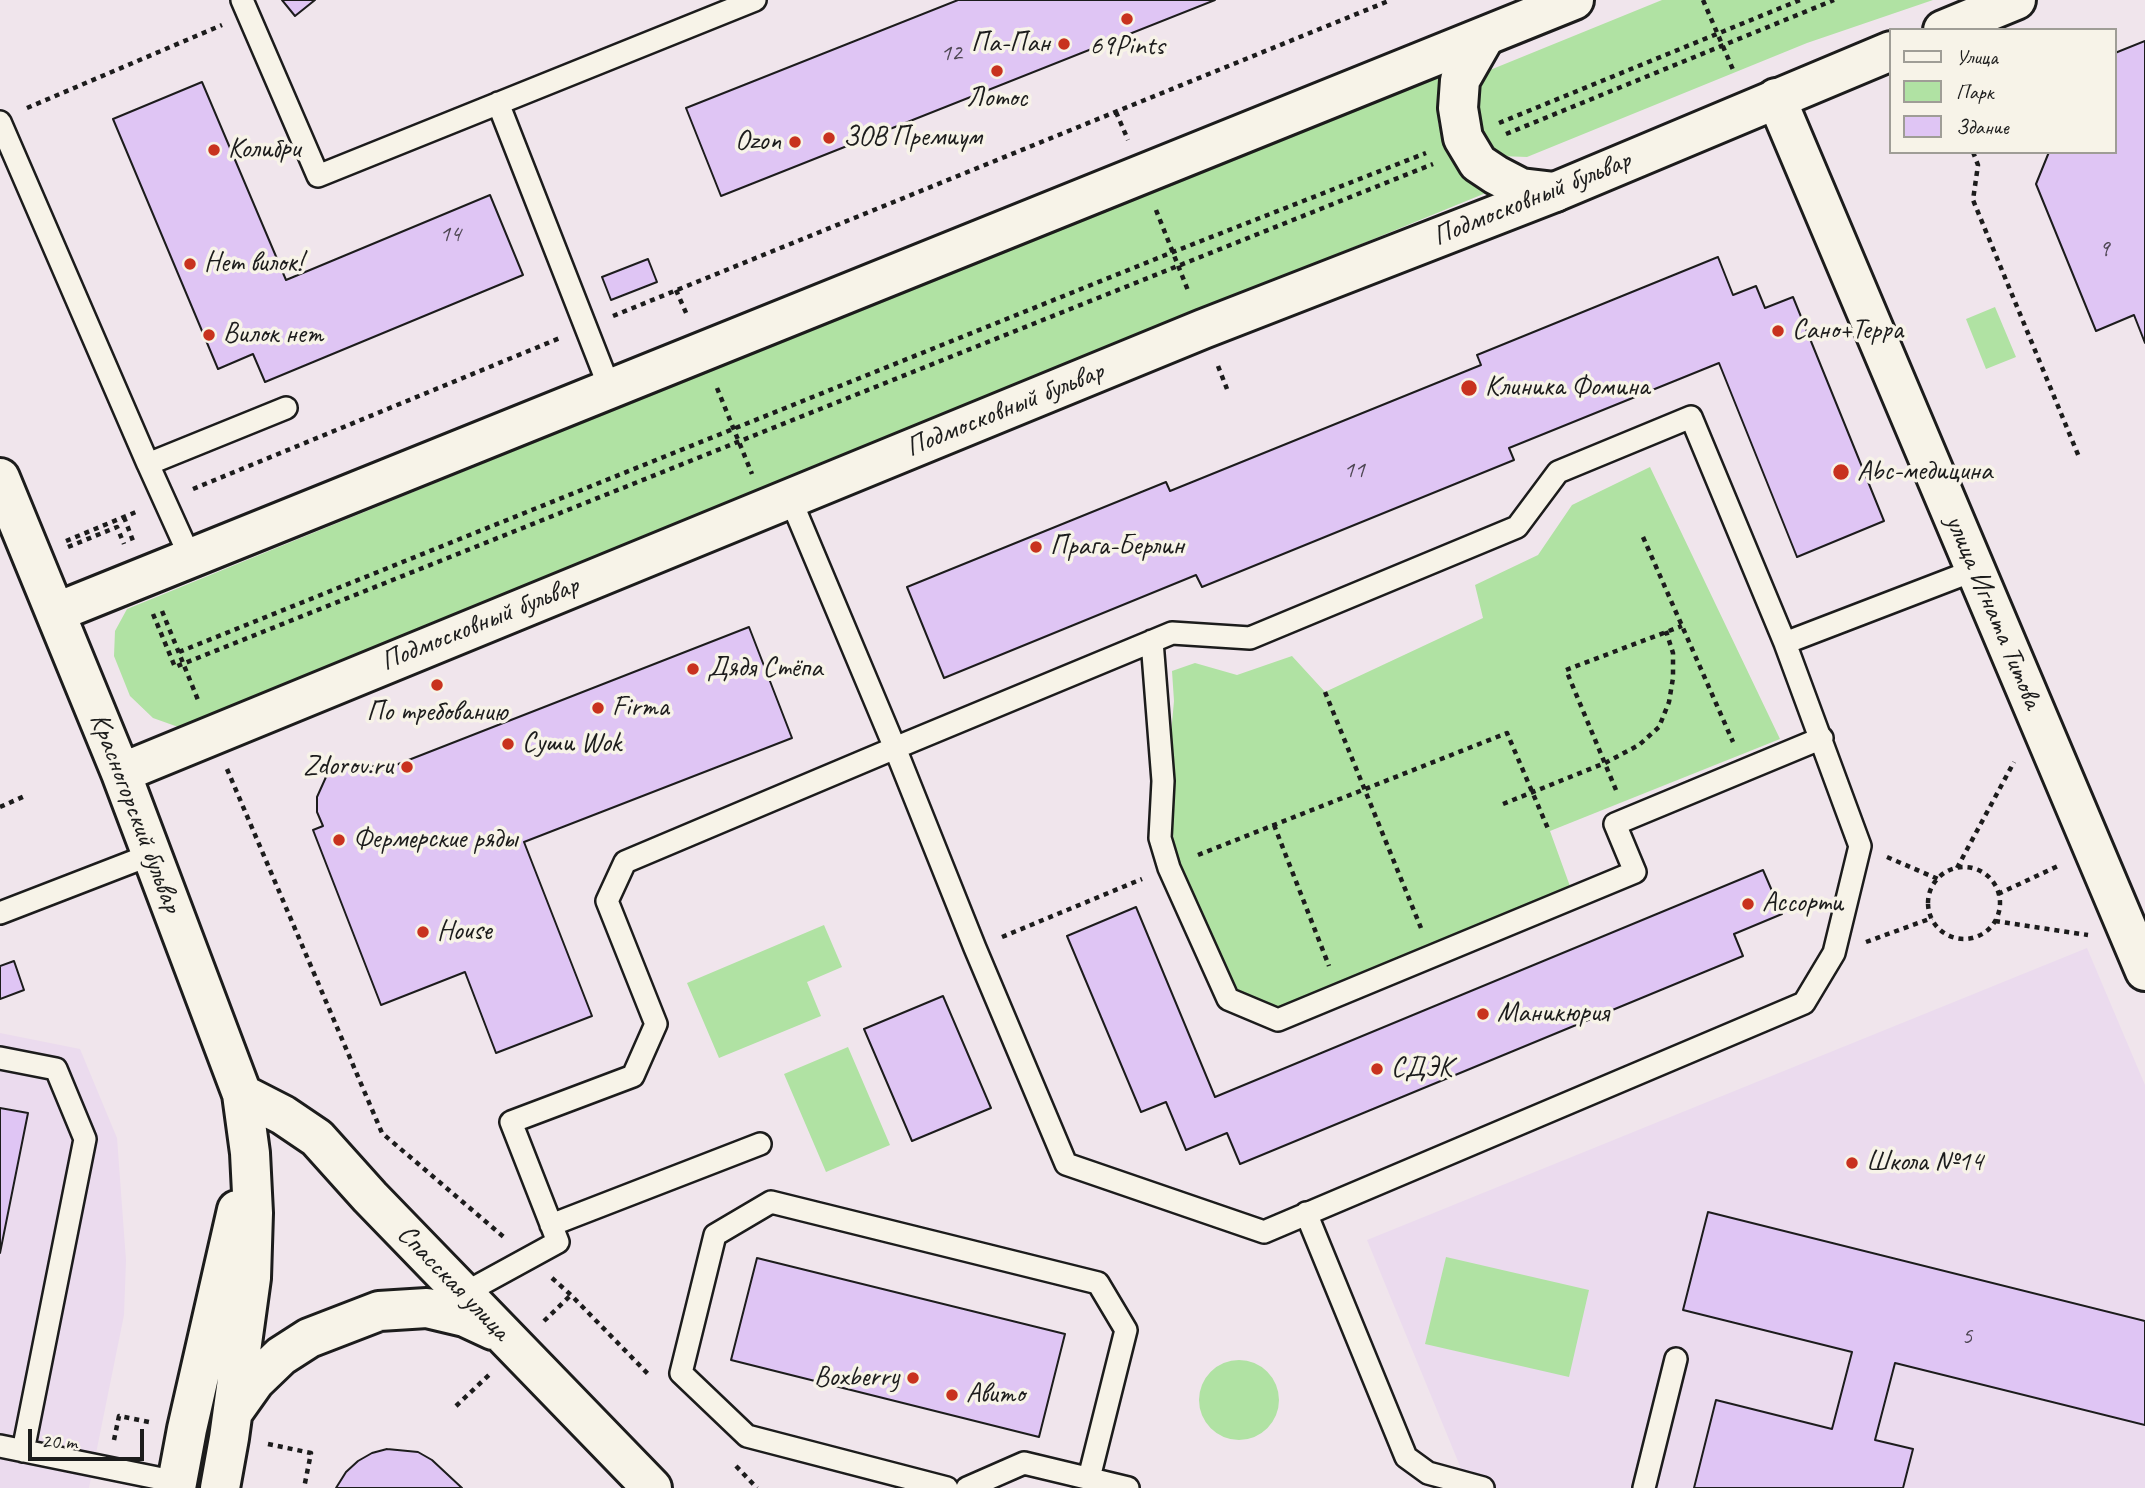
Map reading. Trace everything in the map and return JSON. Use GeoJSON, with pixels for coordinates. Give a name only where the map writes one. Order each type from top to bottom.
{"type":"FeatureCollection","features":[{"type":"Feature","properties":{"kind":"street"},"geometry":{"type":"LineString","coordinates":[[57,612],[1574,0]]}},
{"type":"Feature","properties":{"kind":"street"},"geometry":{"type":"LineString","coordinates":[[1948,28],[2016,0]]}},
{"type":"Feature","properties":{"kind":"street"},"geometry":{"type":"LineString","coordinates":[[1484,38],[1461,80],[1458,108],[1466,144],[1478,163],[1521,188],[1555,192]]}},
{"type":"Feature","properties":{"kind":"street","name":"Подмосковный бульвар"},"geometry":{"type":"LineString","coordinates":[[121,773],[1203,329],[1555,192],[1890,51]]}},
{"type":"Feature","properties":{"kind":"street","name":"улица Игната Титова"},"geometry":{"type":"LineString","coordinates":[[1776,98],[2145,971]]}},
{"type":"Feature","properties":{"kind":"street","name":"Красногорский бульвар"},"geometry":{"type":"LineString","coordinates":[[0,478],[121,773],[242,1094],[250,1153],[253,1213],[251,1278],[220,1488]]}},
{"type":"Feature","properties":{"kind":"street","name":"Спасская улица"},"geometry":{"type":"LineString","coordinates":[[242,1094],[283,1115],[317,1138],[463,1294],[520,1332],[652,1488]]}},
{"type":"Feature","properties":{"kind":"street","name":"Красногорский бульвар"},"geometry":{"type":"LineString","coordinates":[[176,1485],[250,1153]]}},
{"type":"Feature","properties":{"kind":"street"},"geometry":{"type":"LineString","coordinates":[[233,1413],[255,1381],[281,1356],[309,1338],[379,1311],[427,1308],[520,1332]]}},
{"type":"Feature","properties":{"kind":"lane"},"geometry":{"type":"LineString","coordinates":[[245,7],[318,176],[755,0]]}},
{"type":"Feature","properties":{"kind":"lane"},"geometry":{"type":"LineString","coordinates":[[498,103],[610,389]]}},
{"type":"Feature","properties":{"kind":"lane"},"geometry":{"type":"LineString","coordinates":[[0,122],[191,559]]}},
{"type":"Feature","properties":{"kind":"lane"},"geometry":{"type":"LineString","coordinates":[[148,464],[286,408]]}},
{"type":"Feature","properties":{"kind":"lane"},"geometry":{"type":"LineString","coordinates":[[463,1294],[558,1242],[511,1122],[633,1076],[656,1024],[607,901],[625,862],[895,748],[1152,641],[1172,632],[1250,638],[1517,527],[1558,472],[1691,417],[1785,643],[1860,846],[1834,953],[1804,1003],[1264,1231],[1066,1164],[975,948],[895,748],[790,498]]}},
{"type":"Feature","properties":{"kind":"lane"},"geometry":{"type":"LineString","coordinates":[[1785,643],[1975,570]]}},
{"type":"Feature","properties":{"kind":"lane"},"geometry":{"type":"LineString","coordinates":[[1152,641],[1163,781],[1160,838],[1169,868],[1228,999],[1278,1020],[1635,872],[1615,824],[1822,738]]}},
{"type":"Feature","properties":{"kind":"lane"},"geometry":{"type":"LineString","coordinates":[[0,913],[150,855]]}},
{"type":"Feature","properties":{"kind":"lane"},"geometry":{"type":"LineString","coordinates":[[0,1058],[56,1069],[85,1139],[23,1451]]}},
{"type":"Feature","properties":{"kind":"lane"},"geometry":{"type":"LineString","coordinates":[[551,1225],[760,1144]]}},
{"type":"Feature","properties":{"kind":"lane"},"geometry":{"type":"LineString","coordinates":[[947,1488],[747,1436],[681,1373],[715,1235],[771,1202],[1098,1283],[1126,1329],[1088,1478]]}},
{"type":"Feature","properties":{"kind":"lane"},"geometry":{"type":"LineString","coordinates":[[1306,1213],[1406,1457],[1428,1473],[1483,1488]]}},
{"type":"Feature","properties":{"kind":"lane"},"geometry":{"type":"LineString","coordinates":[[1644,1488],[1676,1359]]}},
{"type":"Feature","properties":{"kind":"lane"},"geometry":{"type":"LineString","coordinates":[[0,1446],[176,1485]]}},
{"type":"Feature","properties":{"kind":"lane"},"geometry":{"type":"LineString","coordinates":[[967,1488],[1024,1463],[1128,1488]]}},
{"type":"Feature","properties":{"kind":"path"},"geometry":{"type":"LineString","coordinates":[[34,558],[165,500],[1391,0]]}},
{"type":"Feature","properties":{"kind":"path"},"geometry":{"type":"LineString","coordinates":[[1703,0],[1734,72]]}},
{"type":"Feature","properties":{"kind":"path"},"geometry":{"type":"LineString","coordinates":[[124,517],[175,667],[1177,264],[1466,144],[1800,0]]}},
{"type":"Feature","properties":{"kind":"path"},"geometry":{"type":"LineString","coordinates":[[179,652],[1173,252],[1466,144],[1834,0]]}},
{"type":"Feature","properties":{"kind":"path"},"geometry":{"type":"LineString","coordinates":[[25,109],[245,7]]}},
{"type":"Feature","properties":{"kind":"path"},"geometry":{"type":"LineString","coordinates":[[1116,112],[1227,388]]}},
{"type":"Feature","properties":{"kind":"path"},"geometry":{"type":"LineString","coordinates":[[1974,154],[1978,165],[1973,200],[2079,457]]}},
{"type":"Feature","properties":{"kind":"path"},"geometry":{"type":"LineString","coordinates":[[676,290],[689,319]]}},
{"type":"Feature","properties":{"kind":"path"},"geometry":{"type":"LineString","coordinates":[[714,382],[754,478]]}},
{"type":"Feature","properties":{"kind":"path"},"geometry":{"type":"LineString","coordinates":[[34,558],[117,527],[179,652],[382,1133],[571,1294],[655,1382]]}},
{"type":"Feature","properties":{"kind":"path"},"geometry":{"type":"LineString","coordinates":[[1643,537],[1734,744]]}},
{"type":"Feature","properties":{"kind":"path"},"geometry":{"type":"LineString","coordinates":[[1617,793],[1566,670],[1682,626]]}},
{"type":"Feature","properties":{"kind":"path"},"geometry":{"type":"LineString","coordinates":[[1503,804],[1605,763],[1639,746],[1659,727],[1669,702],[1673,678],[1673,653],[1666,631]]}},
{"type":"Feature","properties":{"kind":"path"},"geometry":{"type":"LineString","coordinates":[[1325,692],[1424,936]]}},
{"type":"Feature","properties":{"kind":"path"},"geometry":{"type":"LineString","coordinates":[[1188,859],[1507,733],[1549,831]]}},
{"type":"Feature","properties":{"kind":"path"},"geometry":{"type":"LineString","coordinates":[[1956,869],[2015,761]]}},
{"type":"Feature","properties":{"kind":"path"},"geometry":{"type":"LineString","coordinates":[[0,807],[27,795]]}},
{"type":"Feature","properties":{"kind":"path"},"geometry":{"type":"LineString","coordinates":[[1274,825],[1332,974]]}},
{"type":"Feature","properties":{"kind":"path"},"geometry":{"type":"LineString","coordinates":[[1860,846],[1937,879]]}},
{"type":"Feature","properties":{"kind":"path"},"geometry":{"type":"LineString","coordinates":[[1998,894],[2069,861]]}},
{"type":"Feature","properties":{"kind":"path"},"geometry":{"type":"LineString","coordinates":[[1963,867],[1988,877],[2000,902],[1991,928],[1980,936],[1966,940],[1952,937],[1940,930],[1931,918],[1928,905],[1930,891],[1937,879],[1956,869],[1963,867]]}},
{"type":"Feature","properties":{"kind":"path"},"geometry":{"type":"LineString","coordinates":[[975,948],[1169,868]]}},
{"type":"Feature","properties":{"kind":"path"},"geometry":{"type":"LineString","coordinates":[[1834,953],[1931,918]]}},
{"type":"Feature","properties":{"kind":"path"},"geometry":{"type":"LineString","coordinates":[[1995,921],[2102,937]]}},
{"type":"Feature","properties":{"kind":"path"},"geometry":{"type":"LineString","coordinates":[[520,1332],[571,1294]]}},
{"type":"Feature","properties":{"kind":"path"},"geometry":{"type":"LineString","coordinates":[[456,1406],[490,1373]]}},
{"type":"Feature","properties":{"kind":"path"},"geometry":{"type":"LineString","coordinates":[[274,1446],[310,1453],[304,1488]]}},
{"type":"Feature","properties":{"kind":"path"},"geometry":{"type":"LineString","coordinates":[[729,1459],[757,1488]]}},
{"type":"Feature","properties":{"kind":"shaded area","name":"Школа №14"},"geometry":{"type":"Polygon","coordinates":[[[2087,948],[2145,1085],[2145,1488],[1469,1488],[1367,1240],[2087,948]]]}},
{"type":"Feature","properties":{"kind":"shaded area"},"geometry":{"type":"Polygon","coordinates":[[[0,1033],[80,1049],[117,1138],[126,1260],[124,1315],[89,1488],[0,1488],[0,1033]]]}},
{"type":"Feature","properties":{"kind":"green space"},"geometry":{"type":"Polygon","coordinates":[[[1662,0],[1933,0],[1807,43],[1527,157],[1500,156],[1486,138],[1474,106],[1474,86],[1490,70],[1662,0]]]}},
{"type":"Feature","properties":{"kind":"green space"},"geometry":{"type":"Polygon","coordinates":[[[1448,69],[1440,85],[1438,123],[1451,159],[1462,170],[1498,188],[181,728],[153,718],[130,696],[114,656],[115,631],[127,609],[1448,69]]]}},
{"type":"Feature","properties":{"kind":"green space"},"geometry":{"type":"Polygon","coordinates":[[[1995,307],[2016,357],[1986,369],[1966,319],[1995,307]]]}},
{"type":"Feature","properties":{"kind":"green space"},"geometry":{"type":"Polygon","coordinates":[[[1650,467],[1780,739],[1550,831],[1571,889],[1280,1009],[1233,992],[1176,864],[1171,813],[1170,745],[1174,701],[1172,671],[1195,663],[1237,675],[1292,656],[1325,692],[1483,618],[1475,585],[1538,555],[1572,505],[1650,467]]]}},
{"type":"Feature","properties":{"kind":"green space"},"geometry":{"type":"Polygon","coordinates":[[[824,925],[842,967],[807,982],[821,1016],[719,1058],[687,983],[824,925]]]}},
{"type":"Feature","properties":{"kind":"green space"},"geometry":{"type":"Polygon","coordinates":[[[848,1047],[890,1145],[826,1172],[784,1074],[848,1047]]]}},
{"type":"Feature","properties":{"kind":"green space"},"geometry":{"type":"Polygon","coordinates":[[[1446,1257],[1589,1290],[1569,1377],[1425,1344],[1446,1257]]]}},
{"type":"Feature","properties":{"kind":"green space"},"geometry":{"type":"Polygon","coordinates":[[[1239,1360],[1254,1363],[1267,1372],[1276,1385],[1279,1400],[1276,1415],[1267,1428],[1254,1437],[1239,1440],[1224,1437],[1211,1428],[1202,1415],[1199,1400],[1202,1385],[1211,1372],[1224,1363],[1239,1360]]]}},
{"type":"Feature","properties":{"kind":"building"},"geometry":{"type":"Polygon","coordinates":[[[282,0],[315,0],[295,16],[282,0]]]}},
{"type":"Feature","properties":{"kind":"building"},"geometry":{"type":"Polygon","coordinates":[[[958,0],[1215,0],[721,196],[686,108],[958,0]]]}},
{"type":"Feature","properties":{"kind":"building"},"geometry":{"type":"Polygon","coordinates":[[[2145,41],[2145,343],[2134,315],[2096,331],[2036,184],[2048,154],[2117,154],[2117,52],[2145,41]]]}},
{"type":"Feature","properties":{"kind":"building"},"geometry":{"type":"Polygon","coordinates":[[[202,82],[286,280],[490,195],[523,275],[265,382],[253,354],[218,369],[113,119],[202,82]]]}},
{"type":"Feature","properties":{"kind":"building"},"geometry":{"type":"Polygon","coordinates":[[[1718,257],[1733,295],[1756,286],[1765,308],[1793,297],[1884,521],[1797,557],[1719,363],[1509,448],[1514,460],[1202,587],[1196,575],[944,678],[907,587],[1166,482],[1170,491],[1481,365],[1477,355],[1718,257]]]}},
{"type":"Feature","properties":{"kind":"building"},"geometry":{"type":"Polygon","coordinates":[[[648,259],[657,282],[611,300],[602,277],[648,259]]]}},
{"type":"Feature","properties":{"kind":"building"},"geometry":{"type":"Polygon","coordinates":[[[749,627],[792,738],[524,842],[592,1016],[496,1053],[465,972],[381,1005],[313,830],[323,826],[317,812],[317,797],[326,777],[351,763],[365,763],[383,770],[749,627]]]}},
{"type":"Feature","properties":{"kind":"building"},"geometry":{"type":"Polygon","coordinates":[[[1763,870],[1782,914],[1734,934],[1743,956],[1240,1164],[1227,1133],[1186,1150],[1166,1102],[1141,1112],[1067,936],[1136,907],[1215,1097],[1763,870]]]}},
{"type":"Feature","properties":{"kind":"building"},"geometry":{"type":"Polygon","coordinates":[[[14,961],[24,990],[0,999],[0,966],[14,961]]]}},
{"type":"Feature","properties":{"kind":"building"},"geometry":{"type":"Polygon","coordinates":[[[943,996],[991,1108],[912,1141],[864,1029],[943,996]]]}},
{"type":"Feature","properties":{"kind":"building"},"geometry":{"type":"Polygon","coordinates":[[[0,1108],[28,1113],[0,1253],[0,1108]]]}},
{"type":"Feature","properties":{"kind":"building"},"geometry":{"type":"Polygon","coordinates":[[[1708,1212],[2145,1321],[2145,1425],[1895,1363],[1875,1440],[1913,1449],[1903,1488],[1694,1488],[1716,1400],[1832,1429],[1852,1352],[1683,1310],[1708,1212]]]}},
{"type":"Feature","properties":{"kind":"building"},"geometry":{"type":"Polygon","coordinates":[[[757,1258],[1065,1334],[1039,1437],[731,1360],[757,1258]]]}},
{"type":"Feature","properties":{"kind":"building"},"geometry":{"type":"Polygon","coordinates":[[[387,1449],[418,1452],[432,1460],[462,1488],[336,1488],[346,1472],[358,1461],[387,1449]]]}},
{"type":"Feature","properties":{"kind":"place","name":"69Pints"},"geometry":{"type":"Point","coordinates":[1127,19]}},
{"type":"Feature","properties":{"kind":"place","name":"Па-Пан"},"geometry":{"type":"Point","coordinates":[1064,44]}},
{"type":"Feature","properties":{"kind":"place","name":"Лотос"},"geometry":{"type":"Point","coordinates":[997,71]}},
{"type":"Feature","properties":{"kind":"place","name":"ЗОВ Премиум"},"geometry":{"type":"Point","coordinates":[829,138]}},
{"type":"Feature","properties":{"kind":"place","name":"Ozon"},"geometry":{"type":"Point","coordinates":[795,142]}},
{"type":"Feature","properties":{"kind":"place","name":"Колибри"},"geometry":{"type":"Point","coordinates":[214,150]}},
{"type":"Feature","properties":{"kind":"place","name":"Нет вилок!"},"geometry":{"type":"Point","coordinates":[190,264]}},
{"type":"Feature","properties":{"kind":"place","name":"Сано+Терра"},"geometry":{"type":"Point","coordinates":[1778,331]}},
{"type":"Feature","properties":{"kind":"place","name":"Вилок нет"},"geometry":{"type":"Point","coordinates":[209,335]}},
{"type":"Feature","properties":{"kind":"place","name":"Клиника Фомина"},"geometry":{"type":"Point","coordinates":[1469,388]}},
{"type":"Feature","properties":{"kind":"place","name":"Abc-медицина"},"geometry":{"type":"Point","coordinates":[1841,472]}},
{"type":"Feature","properties":{"kind":"place","name":"Прага-Берлин"},"geometry":{"type":"Point","coordinates":[1036,547]}},
{"type":"Feature","properties":{"kind":"place","name":"Дядя Стёпа"},"geometry":{"type":"Point","coordinates":[693,669]}},
{"type":"Feature","properties":{"kind":"place","name":"По требованию"},"geometry":{"type":"Point","coordinates":[437,685]}},
{"type":"Feature","properties":{"kind":"place","name":"Firma"},"geometry":{"type":"Point","coordinates":[598,708]}},
{"type":"Feature","properties":{"kind":"place","name":"Суши Wok"},"geometry":{"type":"Point","coordinates":[508,744]}},
{"type":"Feature","properties":{"kind":"place","name":"Zdorov.ru"},"geometry":{"type":"Point","coordinates":[407,767]}},
{"type":"Feature","properties":{"kind":"place","name":"Фермерские ряды"},"geometry":{"type":"Point","coordinates":[339,840]}},
{"type":"Feature","properties":{"kind":"place","name":"Ассорти"},"geometry":{"type":"Point","coordinates":[1748,904]}},
{"type":"Feature","properties":{"kind":"place","name":"House"},"geometry":{"type":"Point","coordinates":[423,932]}},
{"type":"Feature","properties":{"kind":"place","name":"Маникюрия"},"geometry":{"type":"Point","coordinates":[1483,1014]}},
{"type":"Feature","properties":{"kind":"place","name":"СДЭК"},"geometry":{"type":"Point","coordinates":[1377,1069]}},
{"type":"Feature","properties":{"kind":"place","name":"Школа №14"},"geometry":{"type":"Point","coordinates":[1852,1163]}},
{"type":"Feature","properties":{"kind":"place","name":"Boxberry"},"geometry":{"type":"Point","coordinates":[913,1378]}},
{"type":"Feature","properties":{"kind":"place","name":"Авито"},"geometry":{"type":"Point","coordinates":[952,1395]}}]}
